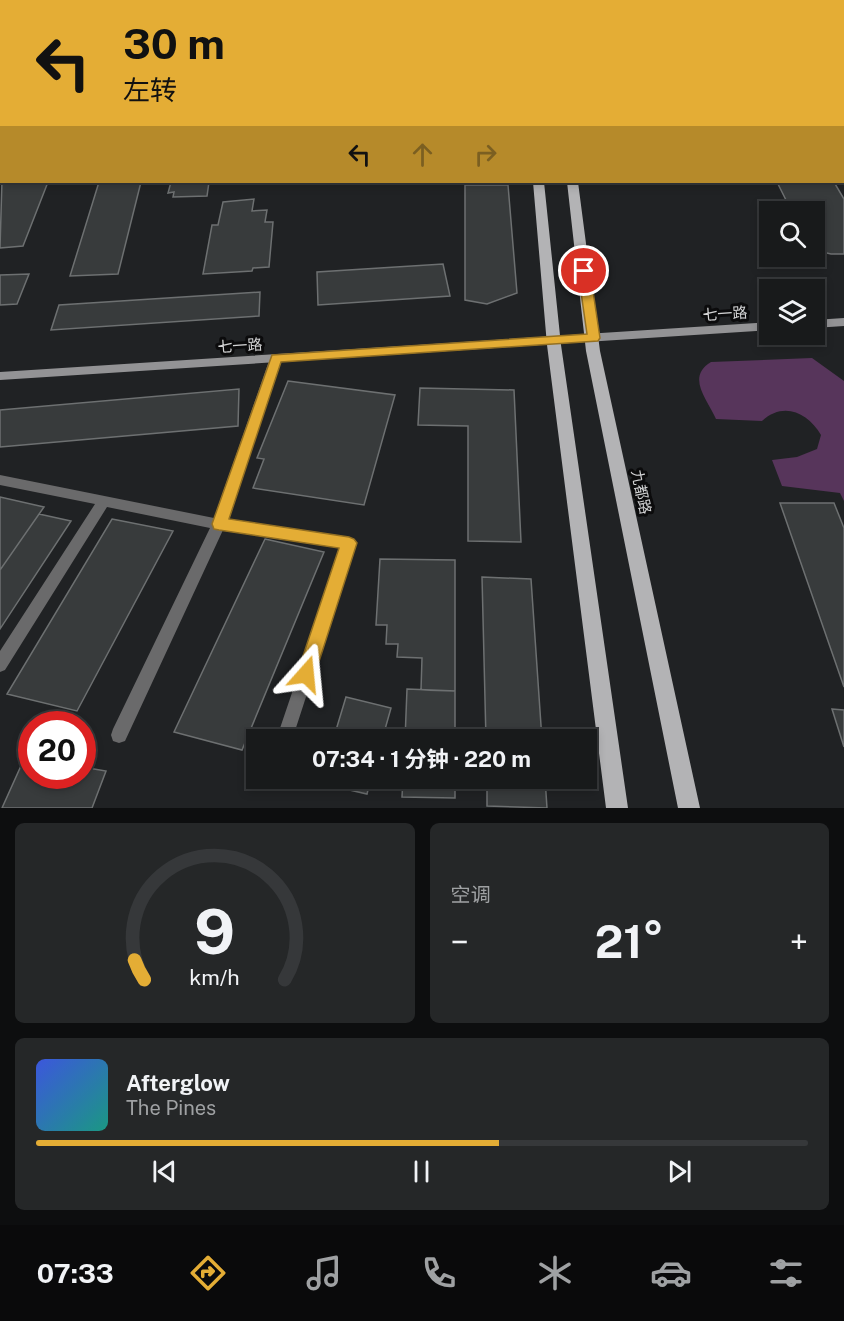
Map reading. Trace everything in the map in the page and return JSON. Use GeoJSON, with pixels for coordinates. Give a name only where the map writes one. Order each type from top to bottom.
{"type":"FeatureCollection","features":[{"type":"Feature","properties":{"kind":"main road"},"geometry":{"type":"LineString","coordinates":[[538,183],[554,345],[617,808]]}},
{"type":"Feature","properties":{"kind":"main road","name":"九都路"},"geometry":{"type":"LineString","coordinates":[[572,183],[593,351],[689,808]]}},
{"type":"Feature","properties":{"kind":"street"},"geometry":{"type":"LineString","coordinates":[[825,323],[844,322]]}},
{"type":"Feature","properties":{"kind":"street","name":"七一路"},"geometry":{"type":"LineString","coordinates":[[0,376],[759,328]]}},
{"type":"Feature","properties":{"kind":"lane"},"geometry":{"type":"LineString","coordinates":[[119,735],[219,524],[276,358]]}},
{"type":"Feature","properties":{"kind":"lane"},"geometry":{"type":"LineString","coordinates":[[0,480],[219,524],[349,543],[288,729]]}},
{"type":"Feature","properties":{"kind":"lane"},"geometry":{"type":"LineString","coordinates":[[0,665],[104,501]]}},
{"type":"Feature","properties":{"kind":"shaded area"},"geometry":{"type":"Polygon","coordinates":[[[812,358],[844,381],[844,501],[840,493],[782,486],[772,460],[797,457],[817,449],[821,435],[809,421],[795,412],[787,411],[770,415],[762,421],[716,419],[699,381],[700,374],[711,362],[812,358]]]}},
{"type":"Feature","properties":{"kind":"building"},"geometry":{"type":"Polygon","coordinates":[[[2,183],[48,183],[23,246],[0,248],[2,183]]]}},
{"type":"Feature","properties":{"kind":"building"},"geometry":{"type":"Polygon","coordinates":[[[99,183],[141,183],[118,274],[70,276],[99,183]]]}},
{"type":"Feature","properties":{"kind":"building"},"geometry":{"type":"Polygon","coordinates":[[[171,183],[209,183],[207,196],[173,197],[174,192],[168,193],[171,183]]]}},
{"type":"Feature","properties":{"kind":"building"},"geometry":{"type":"Polygon","coordinates":[[[778,183],[835,183],[844,199],[844,254],[825,253],[825,201],[786,201],[778,183]]]}},
{"type":"Feature","properties":{"kind":"building"},"geometry":{"type":"Polygon","coordinates":[[[465,185],[508,185],[517,293],[487,304],[465,300],[465,185]]]}},
{"type":"Feature","properties":{"kind":"building"},"geometry":{"type":"Polygon","coordinates":[[[254,199],[252,211],[267,210],[265,222],[273,222],[269,267],[253,268],[252,271],[203,274],[212,225],[218,225],[223,202],[254,199]]]}},
{"type":"Feature","properties":{"kind":"building"},"geometry":{"type":"Polygon","coordinates":[[[443,264],[450,296],[318,305],[317,272],[443,264]]]}},
{"type":"Feature","properties":{"kind":"building"},"geometry":{"type":"Polygon","coordinates":[[[29,274],[17,304],[0,305],[0,275],[29,274]]]}},
{"type":"Feature","properties":{"kind":"building"},"geometry":{"type":"Polygon","coordinates":[[[260,292],[259,316],[51,330],[59,305],[260,292]]]}},
{"type":"Feature","properties":{"kind":"building"},"geometry":{"type":"Polygon","coordinates":[[[288,381],[395,395],[364,505],[253,488],[264,459],[257,458],[288,381]]]}},
{"type":"Feature","properties":{"kind":"building"},"geometry":{"type":"Polygon","coordinates":[[[420,388],[514,390],[521,542],[468,541],[468,426],[418,425],[420,388]]]}},
{"type":"Feature","properties":{"kind":"building"},"geometry":{"type":"Polygon","coordinates":[[[239,389],[238,426],[0,447],[0,410],[239,389]]]}},
{"type":"Feature","properties":{"kind":"building"},"geometry":{"type":"Polygon","coordinates":[[[0,497],[44,507],[0,570],[0,497]]]}},
{"type":"Feature","properties":{"kind":"building"},"geometry":{"type":"Polygon","coordinates":[[[780,503],[834,503],[844,528],[844,687],[780,503]]]}},
{"type":"Feature","properties":{"kind":"building"},"geometry":{"type":"Polygon","coordinates":[[[39,514],[71,521],[0,629],[0,570],[39,514]]]}},
{"type":"Feature","properties":{"kind":"building"},"geometry":{"type":"Polygon","coordinates":[[[112,519],[173,531],[77,711],[7,694],[112,519]]]}},
{"type":"Feature","properties":{"kind":"building"},"geometry":{"type":"Polygon","coordinates":[[[265,539],[324,552],[251,729],[246,729],[246,740],[242,750],[174,732],[265,539]]]}},
{"type":"Feature","properties":{"kind":"building"},"geometry":{"type":"Polygon","coordinates":[[[380,559],[455,560],[455,691],[421,690],[422,658],[397,657],[398,644],[386,644],[387,625],[376,625],[380,559]]]}},
{"type":"Feature","properties":{"kind":"building"},"geometry":{"type":"Polygon","coordinates":[[[482,577],[531,579],[541,729],[486,729],[482,577]]]}},
{"type":"Feature","properties":{"kind":"building"},"geometry":{"type":"Polygon","coordinates":[[[407,689],[455,691],[455,729],[405,729],[407,689]]]}},
{"type":"Feature","properties":{"kind":"building"},"geometry":{"type":"Polygon","coordinates":[[[346,697],[391,708],[385,729],[336,729],[346,697]]]}},
{"type":"Feature","properties":{"kind":"building"},"geometry":{"type":"Polygon","coordinates":[[[832,709],[844,710],[844,747],[832,709]]]}},
{"type":"Feature","properties":{"kind":"building"},"geometry":{"type":"Polygon","coordinates":[[[96,769],[106,771],[92,808],[2,808],[18,772],[18,789],[96,789],[96,769]]]}},
{"type":"Feature","properties":{"kind":"building"},"geometry":{"type":"Polygon","coordinates":[[[345,789],[368,789],[367,794],[345,789]]]}},
{"type":"Feature","properties":{"kind":"building"},"geometry":{"type":"Polygon","coordinates":[[[402,789],[455,789],[455,798],[402,797],[402,789]]]}},
{"type":"Feature","properties":{"kind":"building"},"geometry":{"type":"Polygon","coordinates":[[[487,789],[546,789],[547,808],[487,806],[487,789]]]}},
{"type":"Feature","properties":{"kind":"route"},"geometry":{"type":"LineString","coordinates":[[306,674],[349,543],[219,524],[276,358],[593,338],[584,271]]}}]}
